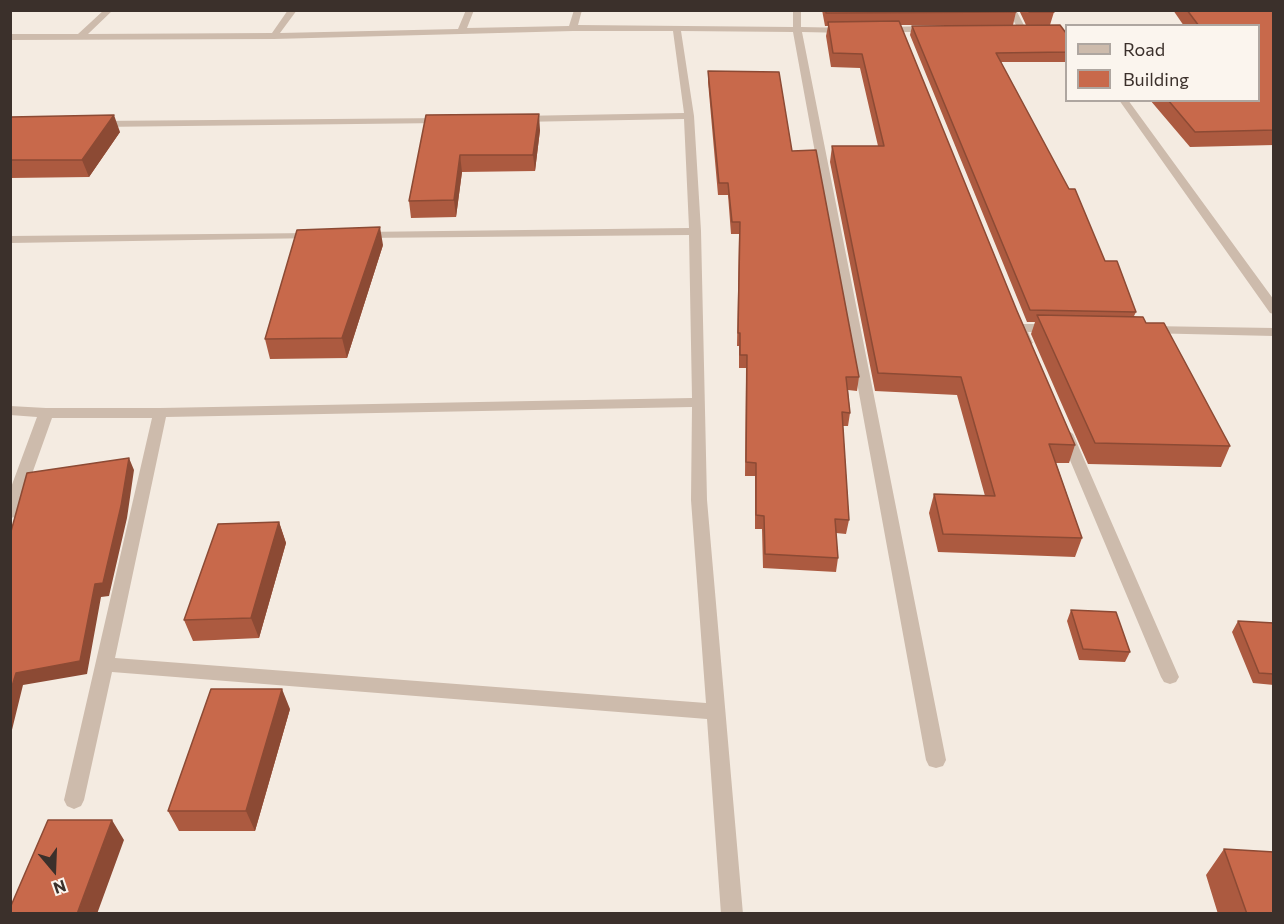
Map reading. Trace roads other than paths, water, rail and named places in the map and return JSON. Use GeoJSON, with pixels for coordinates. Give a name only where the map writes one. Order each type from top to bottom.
{"type":"FeatureCollection","features":[{"type":"Feature","properties":{"kind":"street"},"geometry":{"type":"LineString","coordinates":[[80,37],[110,10]]}},
{"type":"Feature","properties":{"kind":"street"},"geometry":{"type":"LineString","coordinates":[[274,36],[293,10]]}},
{"type":"Feature","properties":{"kind":"street"},"geometry":{"type":"LineString","coordinates":[[462,30],[470,10]]}},
{"type":"Feature","properties":{"kind":"street"},"geometry":{"type":"LineString","coordinates":[[573,28],[578,10]]}},
{"type":"Feature","properties":{"kind":"street"},"geometry":{"type":"LineString","coordinates":[[797,10],[797,31],[936,760]]}},
{"type":"Feature","properties":{"kind":"street"},"geometry":{"type":"LineString","coordinates":[[1012,10],[1022,29]]}},
{"type":"Feature","properties":{"kind":"street"},"geometry":{"type":"LineString","coordinates":[[10,37],[274,36],[573,28],[855,30]]}},
{"type":"Feature","properties":{"kind":"street"},"geometry":{"type":"LineString","coordinates":[[878,30],[903,35],[945,29]]}},
{"type":"Feature","properties":{"kind":"street"},"geometry":{"type":"LineString","coordinates":[[1011,29],[1033,29]]}},
{"type":"Feature","properties":{"kind":"street"},"geometry":{"type":"LineString","coordinates":[[678,30],[689,116],[695,231],[699,500],[732,914]]}},
{"type":"Feature","properties":{"kind":"street"},"geometry":{"type":"LineString","coordinates":[[1123,102],[1274,310]]}},
{"type":"Feature","properties":{"kind":"street"},"geometry":{"type":"LineString","coordinates":[[511,119],[689,116]]}},
{"type":"Feature","properties":{"kind":"street"},"geometry":{"type":"LineString","coordinates":[[82,125],[451,120]]}},
{"type":"Feature","properties":{"kind":"street"},"geometry":{"type":"LineString","coordinates":[[353,236],[695,231]]}},
{"type":"Feature","properties":{"kind":"street"},"geometry":{"type":"LineString","coordinates":[[10,240],[329,236]]}},
{"type":"Feature","properties":{"kind":"street"},"geometry":{"type":"LineString","coordinates":[[1034,360],[1018,322],[1066,328]]}},
{"type":"Feature","properties":{"kind":"street"},"geometry":{"type":"LineString","coordinates":[[1135,330],[1274,332]]}},
{"type":"Feature","properties":{"kind":"street"},"geometry":{"type":"LineString","coordinates":[[10,410],[46,413],[160,413],[699,402]]}},
{"type":"Feature","properties":{"kind":"street"},"geometry":{"type":"LineString","coordinates":[[10,513],[46,413]]}},
{"type":"Feature","properties":{"kind":"street"},"geometry":{"type":"LineString","coordinates":[[74,800],[160,413]]}},
{"type":"Feature","properties":{"kind":"street"},"geometry":{"type":"LineString","coordinates":[[1058,415],[1170,677]]}},
{"type":"Feature","properties":{"kind":"street"},"geometry":{"type":"LineString","coordinates":[[104,664],[716,712]]}}]}
